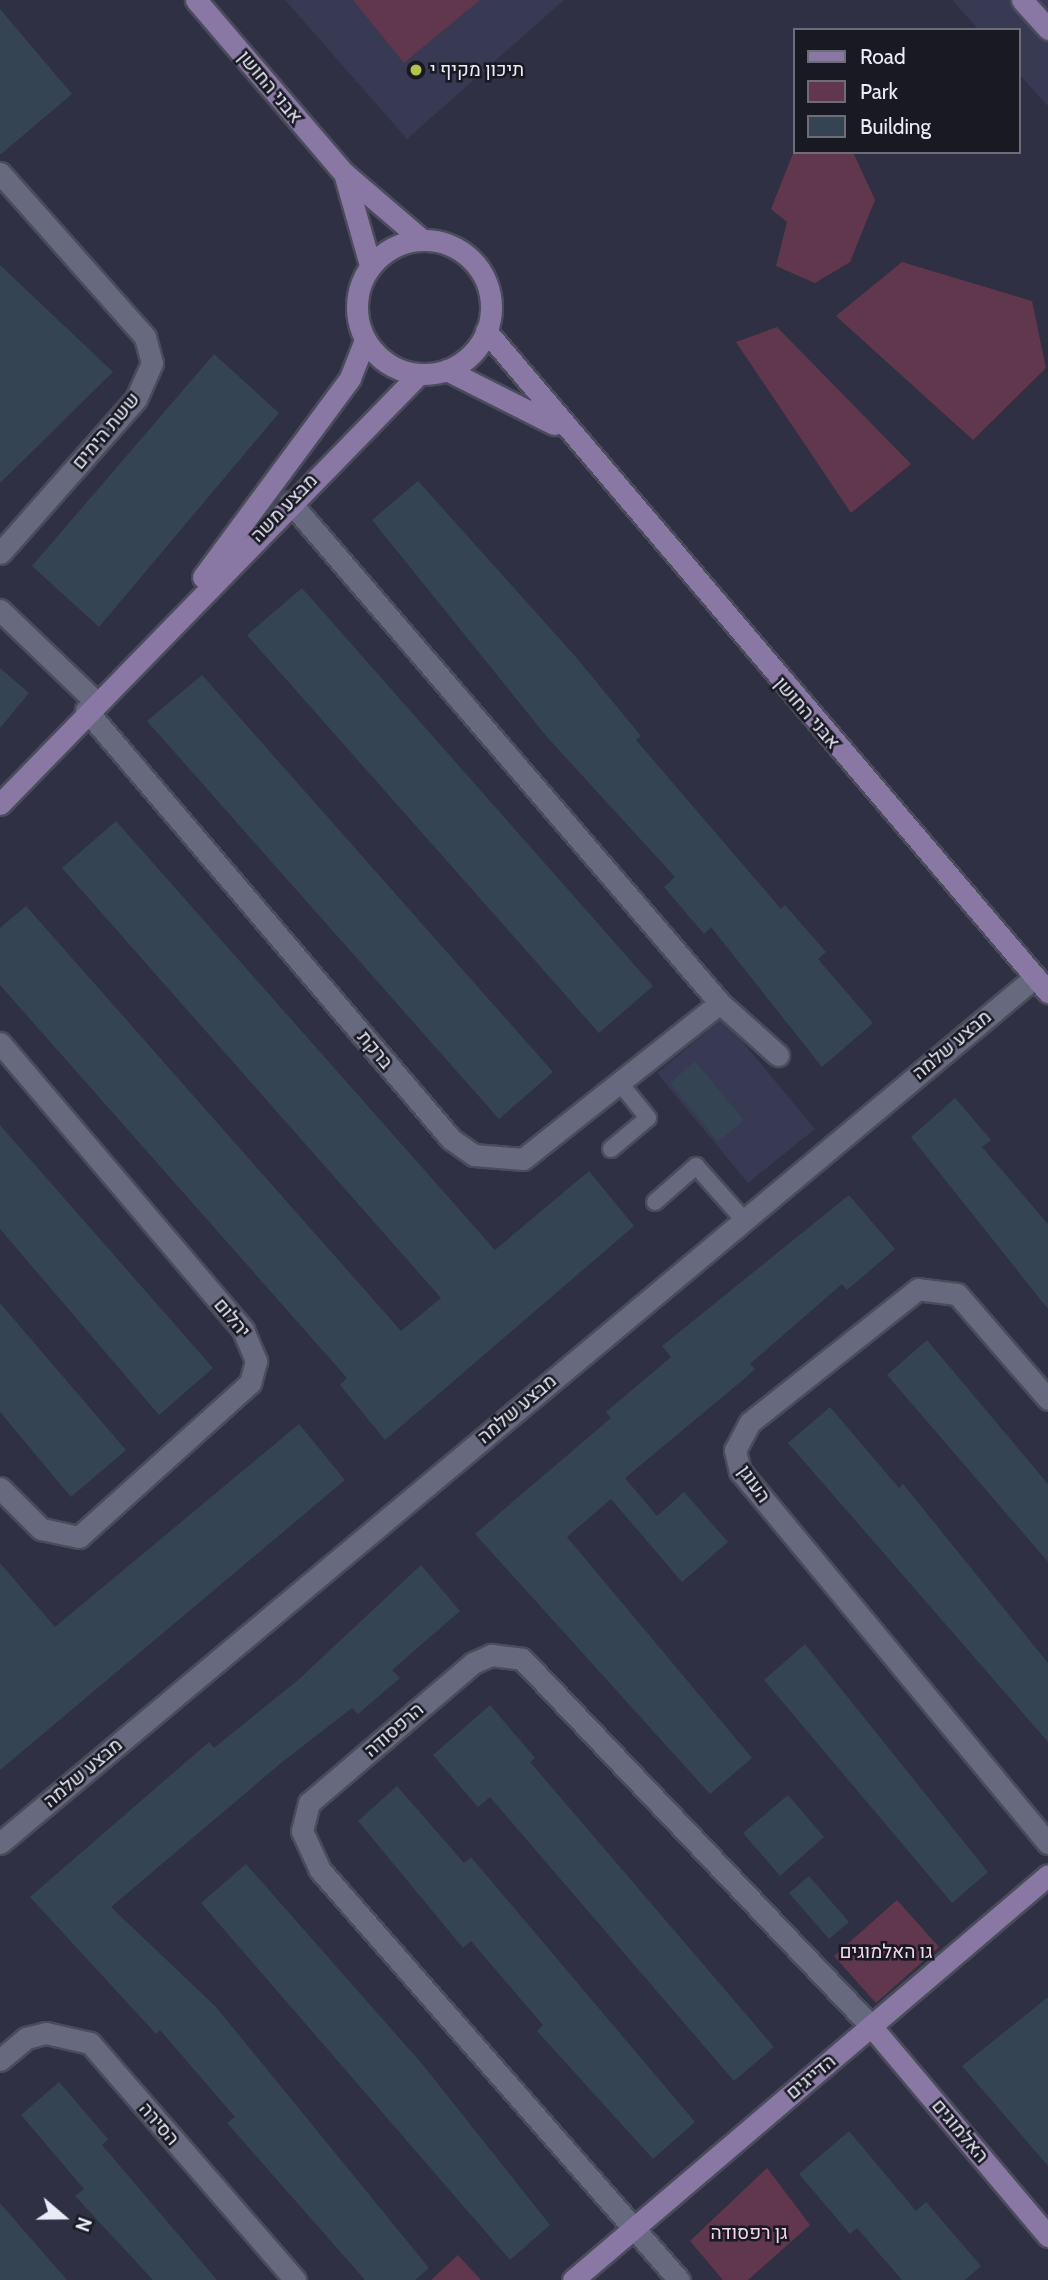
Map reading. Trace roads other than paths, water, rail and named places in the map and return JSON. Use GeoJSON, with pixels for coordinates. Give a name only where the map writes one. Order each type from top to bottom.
{"type":"FeatureCollection","features":[{"type":"Feature","properties":{"kind":"street","name":"אבני החושן"},"geometry":{"type":"LineString","coordinates":[[196,0],[344,173],[421,239]]}},
{"type":"Feature","properties":{"kind":"street"},"geometry":{"type":"LineString","coordinates":[[1021,0],[1048,29]]}},
{"type":"Feature","properties":{"kind":"street","name":"ששת הימים"},"geometry":{"type":"LineString","coordinates":[[0,173],[145,337],[152,363],[136,399],[0,553]]}},
{"type":"Feature","properties":{"kind":"street","name":"אבני החושן"},"geometry":{"type":"LineString","coordinates":[[344,173],[370,265]]}},
{"type":"Feature","properties":{"kind":"street"},"geometry":{"type":"LineString","coordinates":[[421,239],[463,251],[479,267],[491,309],[486,331],[477,348],[447,370],[419,374],[397,369],[365,340],[356,300],[370,265],[384,251],[421,239]]}},
{"type":"Feature","properties":{"kind":"street","name":"אבני החושן"},"geometry":{"type":"LineString","coordinates":[[486,331],[568,432],[1042,984]]}},
{"type":"Feature","properties":{"kind":"street","name":"מבצע משה"},"geometry":{"type":"LineString","coordinates":[[152,645],[350,378],[365,340]]}},
{"type":"Feature","properties":{"kind":"street","name":"אבני החושן"},"geometry":{"type":"LineString","coordinates":[[447,370],[568,432]]}},
{"type":"Feature","properties":{"kind":"street","name":"מבצע משה"},"geometry":{"type":"LineString","coordinates":[[0,804],[90,706],[419,374]]}},
{"type":"Feature","properties":{"kind":"street"},"geometry":{"type":"LineString","coordinates":[[290,502],[720,1003],[778,1055]]}},
{"type":"Feature","properties":{"kind":"street","name":"ברקת"},"geometry":{"type":"LineString","coordinates":[[0,610],[90,706],[451,1139],[474,1156],[523,1159],[720,1003]]}},
{"type":"Feature","properties":{"kind":"street","name":"מבצע שלמה"},"geometry":{"type":"LineString","coordinates":[[0,1843],[743,1219],[1042,984]]}},
{"type":"Feature","properties":{"kind":"street","name":"יהלום"},"geometry":{"type":"LineString","coordinates":[[0,1043],[243,1330],[256,1361],[250,1383],[79,1537],[41,1529],[0,1488]]}},
{"type":"Feature","properties":{"kind":"street","name":"העוגן"},"geometry":{"type":"LineString","coordinates":[[1048,1399],[957,1294],[918,1289],[750,1422],[734,1450],[740,1471],[1048,1843]]}},
{"type":"Feature","properties":{"kind":"street","name":"הרפסודה"},"geometry":{"type":"LineString","coordinates":[[679,2280],[308,1850],[302,1830],[309,1803],[473,1663],[491,1656],[522,1659],[871,2026]]}},
{"type":"Feature","properties":{"kind":"street","name":"הדייגים"},"geometry":{"type":"LineString","coordinates":[[573,2280],[1048,1875]]}},
{"type":"Feature","properties":{"kind":"street","name":"האלמוגים"},"geometry":{"type":"LineString","coordinates":[[871,2026],[1048,2236]]}},
{"type":"Feature","properties":{"kind":"street","name":"הסירה"},"geometry":{"type":"LineString","coordinates":[[0,2060],[26,2038],[46,2032],[90,2043],[295,2280]]}},
{"type":"Feature","properties":{"kind":"lane"},"geometry":{"type":"LineString","coordinates":[[611,1149],[648,1118],[620,1083]]}},
{"type":"Feature","properties":{"kind":"lane"},"geometry":{"type":"LineString","coordinates":[[655,1202],[696,1166],[743,1219]]}},
{"type":"Feature","properties":{"kind":"place","name":"תיכון מקיף י"},"geometry":{"type":"Point","coordinates":[416,70]}},
{"type":"Feature","properties":{"kind":"park label","name":"גו האלמוגים"},"geometry":{"type":"Point","coordinates":[886,1952]}},
{"type":"Feature","properties":{"kind":"park label","name":"גן רפסודה"},"geometry":{"type":"Point","coordinates":[749,2233]}}]}
